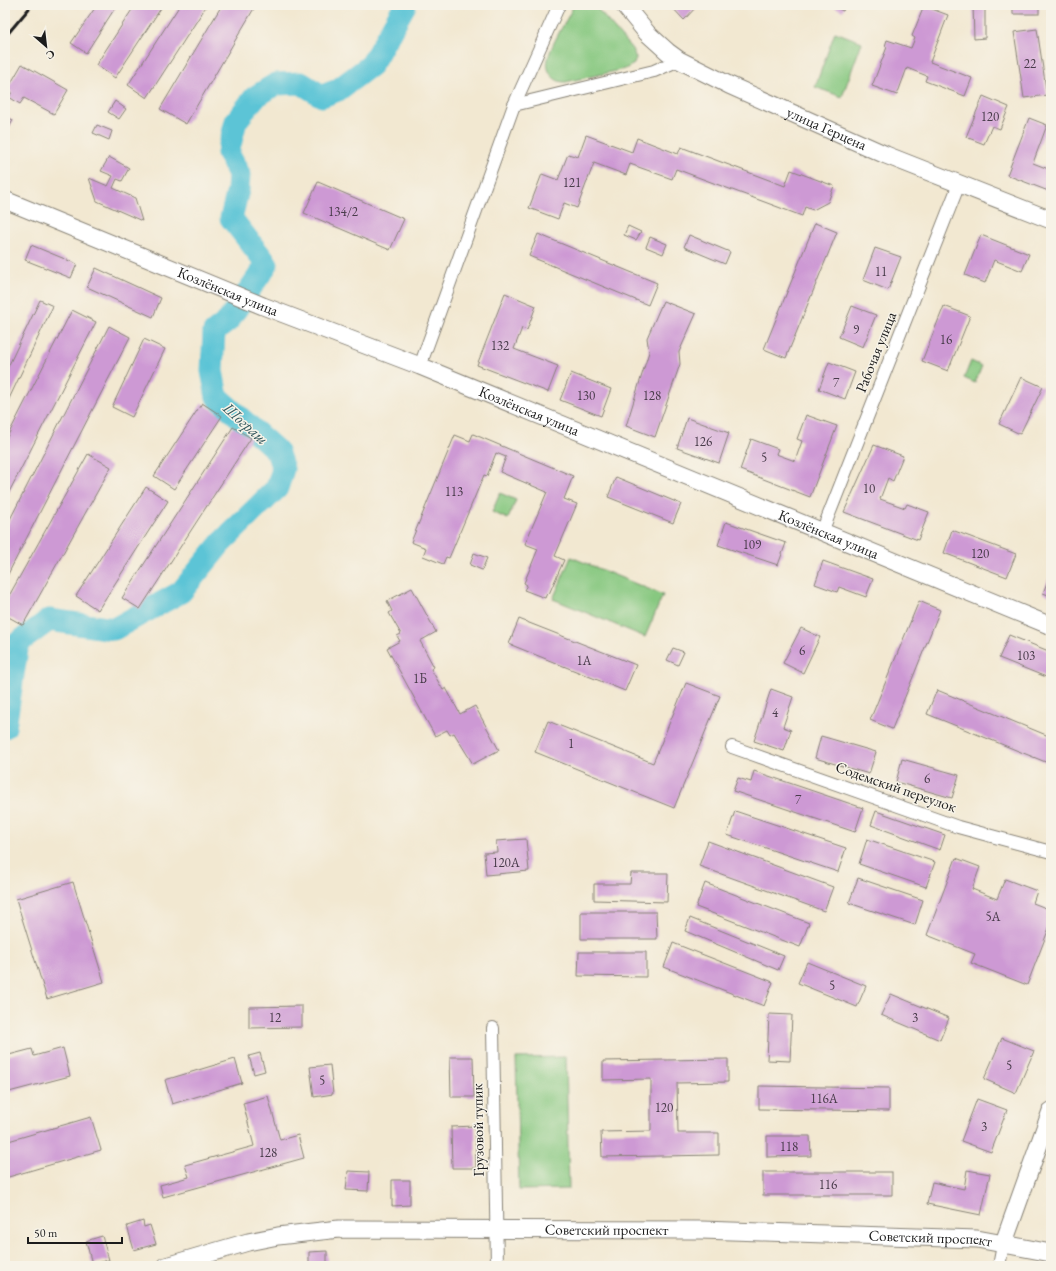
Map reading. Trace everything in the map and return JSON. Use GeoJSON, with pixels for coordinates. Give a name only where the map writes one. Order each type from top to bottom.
{"type":"FeatureCollection","features":[{"type":"Feature","properties":{"kind":"street"},"geometry":{"type":"LineString","coordinates":[[420,366],[514,105],[559,5]]}},
{"type":"Feature","properties":{"kind":"street","name":"улица Герцена"},"geometry":{"type":"LineString","coordinates":[[624,5],[647,34],[679,60],[755,98],[886,155],[1051,220]]}},
{"type":"Feature","properties":{"kind":"street"},"geometry":{"type":"LineString","coordinates":[[514,105],[654,71],[679,60]]}},
{"type":"Feature","properties":{"kind":"street","name":"Рабочая улица"},"geometry":{"type":"LineString","coordinates":[[822,532],[959,184]]}},
{"type":"Feature","properties":{"kind":"street","name":"Козлёнская улица"},"geometry":{"type":"LineString","coordinates":[[5,200],[263,306],[420,366],[1051,626]]}},
{"type":"Feature","properties":{"kind":"street","name":"Содемский переулок"},"geometry":{"type":"LineString","coordinates":[[732,747],[958,826],[1051,852]]}},
{"type":"Feature","properties":{"kind":"street","name":"Грузовой тупик"},"geometry":{"type":"LineString","coordinates":[[493,1028],[497,1266]]}},
{"type":"Feature","properties":{"kind":"street"},"geometry":{"type":"LineString","coordinates":[[998,1266],[1003,1245],[1051,1111]]}},
{"type":"Feature","properties":{"kind":"street","name":"Советский проспект"},"geometry":{"type":"LineString","coordinates":[[166,1266],[248,1242],[331,1230],[709,1230],[977,1238],[1003,1245],[1051,1253]]}},
{"type":"Feature","properties":{"kind":"green space"},"geometry":{"type":"Polygon","coordinates":[[[574,5],[594,5],[632,49],[636,58],[634,64],[625,69],[566,82],[558,81],[554,78],[549,72],[547,63],[548,59],[556,39],[574,5]]]}},
{"type":"Feature","properties":{"kind":"green space"},"geometry":{"type":"Polygon","coordinates":[[[835,32],[862,42],[842,97],[815,87],[835,32]]]}},
{"type":"Feature","properties":{"kind":"green space"},"geometry":{"type":"Polygon","coordinates":[[[971,361],[982,366],[975,383],[964,378],[971,361]]]}},
{"type":"Feature","properties":{"kind":"green space"},"geometry":{"type":"Polygon","coordinates":[[[500,493],[516,500],[508,519],[492,512],[500,493]]]}},
{"type":"Feature","properties":{"kind":"green space"},"geometry":{"type":"Polygon","coordinates":[[[571,557],[663,595],[645,637],[553,599],[571,557]]]}},
{"type":"Feature","properties":{"kind":"green space"},"geometry":{"type":"Polygon","coordinates":[[[566,1057],[569,1189],[519,1190],[516,1058],[566,1057]]]}},
{"type":"Feature","properties":{"kind":"building"},"geometry":{"type":"Polygon","coordinates":[[[97,5],[117,5],[86,53],[71,43],[97,5]]]}},
{"type":"Feature","properties":{"kind":"building"},"geometry":{"type":"Polygon","coordinates":[[[135,5],[163,5],[115,78],[96,65],[135,5]]]}},
{"type":"Feature","properties":{"kind":"building"},"geometry":{"type":"Polygon","coordinates":[[[180,5],[207,5],[147,98],[128,85],[180,5]]]}},
{"type":"Feature","properties":{"kind":"building"},"geometry":{"type":"Polygon","coordinates":[[[222,5],[256,5],[186,124],[160,109],[222,5]]]}},
{"type":"Feature","properties":{"kind":"building"},"geometry":{"type":"Polygon","coordinates":[[[670,5],[698,5],[684,20],[670,5]]]}},
{"type":"Feature","properties":{"kind":"building"},"geometry":{"type":"Polygon","coordinates":[[[830,5],[845,5],[843,11],[830,5]]]}},
{"type":"Feature","properties":{"kind":"building"},"geometry":{"type":"Polygon","coordinates":[[[973,5],[985,5],[985,38],[974,39],[973,5]]]}},
{"type":"Feature","properties":{"kind":"building"},"geometry":{"type":"Polygon","coordinates":[[[1013,5],[1039,5],[1039,14],[1013,14],[1013,5]]]}},
{"type":"Feature","properties":{"kind":"building"},"geometry":{"type":"Polygon","coordinates":[[[924,6],[948,15],[930,62],[972,78],[965,96],[925,81],[927,76],[907,68],[897,95],[872,86],[887,47],[885,46],[887,40],[911,48],[915,38],[912,36],[924,6]]]}},
{"type":"Feature","properties":{"kind":"building"},"geometry":{"type":"Polygon","coordinates":[[[1037,29],[1047,95],[1024,98],[1014,32],[1037,29]]]}},
{"type":"Feature","properties":{"kind":"building"},"geometry":{"type":"Polygon","coordinates":[[[22,64],[68,90],[54,114],[24,98],[20,104],[9,97],[12,92],[7,90],[22,64]]]}},
{"type":"Feature","properties":{"kind":"building"},"geometry":{"type":"Polygon","coordinates":[[[983,96],[1009,107],[1000,129],[992,126],[984,144],[966,137],[983,96]]]}},
{"type":"Feature","properties":{"kind":"building"},"geometry":{"type":"Polygon","coordinates":[[[115,101],[126,109],[119,119],[108,112],[115,101]]]}},
{"type":"Feature","properties":{"kind":"building"},"geometry":{"type":"Polygon","coordinates":[[[5,116],[13,120],[5,136],[5,116]]]}},
{"type":"Feature","properties":{"kind":"building"},"geometry":{"type":"Polygon","coordinates":[[[1029,118],[1047,125],[1033,163],[1051,170],[1051,192],[1007,175],[1029,118]]]}},
{"type":"Feature","properties":{"kind":"building"},"geometry":{"type":"Polygon","coordinates":[[[97,125],[112,131],[109,140],[93,133],[97,125]]]}},
{"type":"Feature","properties":{"kind":"building"},"geometry":{"type":"Polygon","coordinates":[[[586,135],[632,152],[637,138],[678,154],[681,147],[785,186],[791,170],[834,186],[828,202],[813,210],[805,207],[802,216],[676,169],[672,179],[630,164],[626,175],[594,163],[577,208],[564,203],[558,219],[529,208],[542,174],[558,180],[568,154],[578,157],[586,135]]]}},
{"type":"Feature","properties":{"kind":"building"},"geometry":{"type":"Polygon","coordinates":[[[109,157],[129,168],[122,181],[117,179],[113,188],[135,198],[142,221],[97,201],[89,178],[108,186],[113,176],[101,171],[109,157]]]}},
{"type":"Feature","properties":{"kind":"building"},"geometry":{"type":"Polygon","coordinates":[[[318,182],[404,219],[390,250],[304,213],[318,182]]]}},
{"type":"Feature","properties":{"kind":"building"},"geometry":{"type":"Polygon","coordinates":[[[815,223],[837,232],[786,358],[764,349],[815,223]]]}},
{"type":"Feature","properties":{"kind":"building"},"geometry":{"type":"Polygon","coordinates":[[[628,226],[641,232],[636,240],[624,235],[628,226]]]}},
{"type":"Feature","properties":{"kind":"building"},"geometry":{"type":"Polygon","coordinates":[[[538,234],[657,283],[648,305],[529,256],[538,234]]]}},
{"type":"Feature","properties":{"kind":"building"},"geometry":{"type":"Polygon","coordinates":[[[689,235],[730,252],[725,264],[684,247],[689,235]]]}},
{"type":"Feature","properties":{"kind":"building"},"geometry":{"type":"Polygon","coordinates":[[[981,235],[1029,254],[1022,271],[994,260],[985,283],[965,275],[981,235]]]}},
{"type":"Feature","properties":{"kind":"building"},"geometry":{"type":"Polygon","coordinates":[[[650,237],[667,244],[663,254],[646,247],[650,237]]]}},
{"type":"Feature","properties":{"kind":"building"},"geometry":{"type":"Polygon","coordinates":[[[31,245],[77,264],[71,278],[25,260],[31,245]]]}},
{"type":"Feature","properties":{"kind":"building"},"geometry":{"type":"Polygon","coordinates":[[[875,248],[901,257],[888,290],[863,280],[875,248]]]}},
{"type":"Feature","properties":{"kind":"building"},"geometry":{"type":"Polygon","coordinates":[[[96,268],[161,298],[153,317],[87,287],[96,268]]]}},
{"type":"Feature","properties":{"kind":"building"},"geometry":{"type":"Polygon","coordinates":[[[505,293],[536,306],[527,330],[522,328],[514,349],[558,366],[548,392],[477,365],[505,293]]]}},
{"type":"Feature","properties":{"kind":"building"},"geometry":{"type":"Polygon","coordinates":[[[40,300],[53,306],[7,403],[5,402],[5,373],[40,300]]]}},
{"type":"Feature","properties":{"kind":"building"},"geometry":{"type":"Polygon","coordinates":[[[663,301],[696,314],[679,352],[680,364],[655,437],[626,426],[649,352],[647,338],[663,301]]]}},
{"type":"Feature","properties":{"kind":"building"},"geometry":{"type":"Polygon","coordinates":[[[852,306],[876,315],[863,347],[839,337],[852,306]]]}},
{"type":"Feature","properties":{"kind":"building"},"geometry":{"type":"Polygon","coordinates":[[[944,306],[970,316],[948,371],[922,361],[944,306]]]}},
{"type":"Feature","properties":{"kind":"building"},"geometry":{"type":"Polygon","coordinates":[[[72,310],[96,322],[5,500],[5,441],[72,310]]]}},
{"type":"Feature","properties":{"kind":"building"},"geometry":{"type":"Polygon","coordinates":[[[109,326],[130,337],[5,580],[5,529],[109,326]]]}},
{"type":"Feature","properties":{"kind":"building"},"geometry":{"type":"Polygon","coordinates":[[[144,339],[165,349],[132,417],[112,407],[144,339]]]}},
{"type":"Feature","properties":{"kind":"building"},"geometry":{"type":"Polygon","coordinates":[[[829,362],[855,372],[845,399],[819,389],[829,362]]]}},
{"type":"Feature","properties":{"kind":"building"},"geometry":{"type":"Polygon","coordinates":[[[571,373],[611,389],[601,416],[560,400],[571,373]]]}},
{"type":"Feature","properties":{"kind":"building"},"geometry":{"type":"Polygon","coordinates":[[[1021,377],[1043,387],[1020,434],[999,424],[1021,377]]]}},
{"type":"Feature","properties":{"kind":"building"},"geometry":{"type":"Polygon","coordinates":[[[202,403],[222,416],[174,489],[154,476],[202,403]]]}},
{"type":"Feature","properties":{"kind":"building"},"geometry":{"type":"Polygon","coordinates":[[[806,415],[837,426],[810,497],[740,470],[751,439],[778,449],[776,454],[795,461],[802,441],[797,439],[806,415]]]}},
{"type":"Feature","properties":{"kind":"building"},"geometry":{"type":"Polygon","coordinates":[[[687,418],[729,433],[719,463],[677,448],[687,418]]]}},
{"type":"Feature","properties":{"kind":"building"},"geometry":{"type":"Polygon","coordinates":[[[233,427],[251,438],[140,609],[122,598],[233,427]]]}},
{"type":"Feature","properties":{"kind":"building"},"geometry":{"type":"Polygon","coordinates":[[[473,434],[573,476],[564,499],[577,504],[555,556],[564,560],[549,594],[547,593],[545,598],[524,590],[527,585],[524,583],[538,549],[525,544],[547,492],[500,472],[506,457],[496,453],[487,476],[484,475],[449,558],[446,557],[443,564],[423,556],[426,548],[411,542],[455,435],[470,441],[473,434]]]}},
{"type":"Feature","properties":{"kind":"building"},"geometry":{"type":"Polygon","coordinates":[[[874,445],[903,456],[893,481],[888,478],[880,499],[905,508],[907,504],[929,512],[918,540],[844,512],[874,445]]]}},
{"type":"Feature","properties":{"kind":"building"},"geometry":{"type":"Polygon","coordinates":[[[88,454],[111,467],[23,625],[5,615],[5,603],[88,454]]]}},
{"type":"Feature","properties":{"kind":"building"},"geometry":{"type":"Polygon","coordinates":[[[616,477],[681,504],[673,523],[608,497],[616,477]]]}},
{"type":"Feature","properties":{"kind":"building"},"geometry":{"type":"Polygon","coordinates":[[[146,487],[168,501],[98,610],[76,596],[146,487]]]}},
{"type":"Feature","properties":{"kind":"building"},"geometry":{"type":"Polygon","coordinates":[[[726,522],[786,543],[778,565],[718,545],[726,522]]]}},
{"type":"Feature","properties":{"kind":"building"},"geometry":{"type":"Polygon","coordinates":[[[952,530],[1016,554],[1007,577],[944,553],[952,530]]]}},
{"type":"Feature","properties":{"kind":"building"},"geometry":{"type":"Polygon","coordinates":[[[474,553],[487,558],[482,570],[470,565],[474,553]]]}},
{"type":"Feature","properties":{"kind":"building"},"geometry":{"type":"Polygon","coordinates":[[[823,561],[873,579],[866,597],[839,587],[837,592],[815,584],[823,561]]]}},
{"type":"Feature","properties":{"kind":"building"},"geometry":{"type":"Polygon","coordinates":[[[1050,575],[1051,576],[1051,596],[1043,593],[1050,575]]]}},
{"type":"Feature","properties":{"kind":"building"},"geometry":{"type":"Polygon","coordinates":[[[412,588],[436,632],[420,641],[434,667],[431,669],[443,690],[446,688],[460,714],[475,706],[499,750],[473,764],[454,733],[450,735],[447,730],[435,736],[387,648],[400,641],[397,636],[401,634],[389,613],[392,611],[387,601],[412,588]]]}},
{"type":"Feature","properties":{"kind":"building"},"geometry":{"type":"Polygon","coordinates":[[[919,601],[940,610],[892,729],[870,720],[919,601]]]}},
{"type":"Feature","properties":{"kind":"building"},"geometry":{"type":"Polygon","coordinates":[[[519,619],[636,665],[625,691],[509,644],[519,619]]]}},
{"type":"Feature","properties":{"kind":"building"},"geometry":{"type":"Polygon","coordinates":[[[801,628],[820,637],[803,673],[783,663],[801,628]]]}},
{"type":"Feature","properties":{"kind":"building"},"geometry":{"type":"Polygon","coordinates":[[[1009,635],[1051,652],[1051,679],[999,658],[1009,635]]]}},
{"type":"Feature","properties":{"kind":"building"},"geometry":{"type":"Polygon","coordinates":[[[673,648],[684,652],[678,665],[667,660],[673,648]]]}},
{"type":"Feature","properties":{"kind":"building"},"geometry":{"type":"Polygon","coordinates":[[[686,683],[720,696],[674,808],[535,752],[548,721],[653,763],[686,683]]]}},
{"type":"Feature","properties":{"kind":"building"},"geometry":{"type":"Polygon","coordinates":[[[771,689],[793,697],[783,727],[791,730],[784,751],[754,741],[771,689]]]}},
{"type":"Feature","properties":{"kind":"building"},"geometry":{"type":"Polygon","coordinates":[[[937,690],[1051,737],[1051,756],[1048,763],[927,714],[937,690]]]}},
{"type":"Feature","properties":{"kind":"building"},"geometry":{"type":"Polygon","coordinates":[[[821,736],[876,752],[869,774],[815,758],[821,736]]]}},
{"type":"Feature","properties":{"kind":"building"},"geometry":{"type":"Polygon","coordinates":[[[902,759],[959,775],[952,798],[896,782],[902,759]]]}},
{"type":"Feature","properties":{"kind":"building"},"geometry":{"type":"Polygon","coordinates":[[[754,771],[863,808],[855,832],[733,791],[738,778],[751,782],[754,771]]]}},
{"type":"Feature","properties":{"kind":"building"},"geometry":{"type":"Polygon","coordinates":[[[735,811],[846,848],[838,872],[727,835],[735,811]]]}},
{"type":"Feature","properties":{"kind":"building"},"geometry":{"type":"Polygon","coordinates":[[[876,811],[945,835],[940,850],[871,825],[876,811]]]}},
{"type":"Feature","properties":{"kind":"building"},"geometry":{"type":"Polygon","coordinates":[[[526,839],[529,871],[486,875],[484,853],[497,852],[496,841],[526,839]]]}},
{"type":"Feature","properties":{"kind":"building"},"geometry":{"type":"Polygon","coordinates":[[[867,839],[935,862],[926,887],[859,864],[867,839]]]}},
{"type":"Feature","properties":{"kind":"building"},"geometry":{"type":"Polygon","coordinates":[[[708,841],[833,887],[824,911],[699,866],[708,841]]]}},
{"type":"Feature","properties":{"kind":"building"},"geometry":{"type":"Polygon","coordinates":[[[956,858],[980,867],[972,889],[997,899],[1005,879],[1037,891],[1033,903],[1051,910],[1051,923],[1027,985],[971,963],[975,954],[927,935],[956,858]]]}},
{"type":"Feature","properties":{"kind":"building"},"geometry":{"type":"Polygon","coordinates":[[[631,873],[668,873],[667,902],[594,900],[594,884],[630,884],[631,873]]]}},
{"type":"Feature","properties":{"kind":"building"},"geometry":{"type":"Polygon","coordinates":[[[858,878],[923,900],[915,925],[849,903],[858,878]]]}},
{"type":"Feature","properties":{"kind":"building"},"geometry":{"type":"Polygon","coordinates":[[[73,882],[104,982],[47,999],[16,899],[73,882]]]}},
{"type":"Feature","properties":{"kind":"building"},"geometry":{"type":"Polygon","coordinates":[[[705,883],[809,923],[800,947],[696,907],[705,883]]]}},
{"type":"Feature","properties":{"kind":"building"},"geometry":{"type":"Polygon","coordinates":[[[581,912],[656,912],[657,939],[581,939],[581,912]]]}},
{"type":"Feature","properties":{"kind":"building"},"geometry":{"type":"Polygon","coordinates":[[[690,918],[784,956],[778,970],[685,931],[690,918]]]}},
{"type":"Feature","properties":{"kind":"building"},"geometry":{"type":"Polygon","coordinates":[[[673,943],[773,982],[764,1006],[664,967],[673,943]]]}},
{"type":"Feature","properties":{"kind":"building"},"geometry":{"type":"Polygon","coordinates":[[[579,952],[646,952],[646,977],[578,976],[579,952]]]}},
{"type":"Feature","properties":{"kind":"building"},"geometry":{"type":"Polygon","coordinates":[[[807,962],[866,986],[857,1007],[798,983],[807,962]]]}},
{"type":"Feature","properties":{"kind":"building"},"geometry":{"type":"Polygon","coordinates":[[[891,994],[949,1018],[940,1040],[881,1015],[891,994]]]}},
{"type":"Feature","properties":{"kind":"building"},"geometry":{"type":"Polygon","coordinates":[[[302,1006],[302,1027],[249,1028],[249,1007],[302,1006]]]}},
{"type":"Feature","properties":{"kind":"building"},"geometry":{"type":"Polygon","coordinates":[[[769,1014],[792,1015],[790,1061],[767,1060],[769,1014]]]}},
{"type":"Feature","properties":{"kind":"building"},"geometry":{"type":"Polygon","coordinates":[[[1002,1038],[1034,1051],[1016,1093],[984,1079],[1002,1038]]]}},
{"type":"Feature","properties":{"kind":"building"},"geometry":{"type":"Polygon","coordinates":[[[63,1048],[70,1076],[5,1093],[5,1056],[32,1049],[34,1056],[63,1048]]]}},
{"type":"Feature","properties":{"kind":"building"},"geometry":{"type":"Polygon","coordinates":[[[260,1053],[265,1071],[254,1074],[249,1056],[260,1053]]]}},
{"type":"Feature","properties":{"kind":"building"},"geometry":{"type":"Polygon","coordinates":[[[450,1057],[473,1057],[474,1097],[451,1097],[450,1057]]]}},
{"type":"Feature","properties":{"kind":"building"},"geometry":{"type":"Polygon","coordinates":[[[235,1059],[242,1083],[172,1104],[165,1080],[235,1059]]]}},
{"type":"Feature","properties":{"kind":"building"},"geometry":{"type":"Polygon","coordinates":[[[728,1059],[728,1082],[677,1083],[678,1133],[719,1133],[719,1155],[602,1157],[601,1132],[651,1131],[651,1079],[603,1080],[603,1061],[728,1059]]]}},
{"type":"Feature","properties":{"kind":"building"},"geometry":{"type":"Polygon","coordinates":[[[330,1065],[333,1094],[314,1097],[310,1067],[330,1065]]]}},
{"type":"Feature","properties":{"kind":"building"},"geometry":{"type":"Polygon","coordinates":[[[759,1086],[889,1088],[889,1111],[759,1109],[759,1086]]]}},
{"type":"Feature","properties":{"kind":"building"},"geometry":{"type":"Polygon","coordinates":[[[268,1096],[280,1140],[298,1135],[304,1158],[163,1197],[160,1185],[189,1177],[185,1165],[254,1146],[243,1103],[268,1096]]]}},
{"type":"Feature","properties":{"kind":"building"},"geometry":{"type":"Polygon","coordinates":[[[977,1099],[1007,1110],[991,1152],[961,1141],[977,1099]]]}},
{"type":"Feature","properties":{"kind":"building"},"geometry":{"type":"Polygon","coordinates":[[[91,1117],[101,1150],[5,1178],[5,1142],[91,1117]]]}},
{"type":"Feature","properties":{"kind":"building"},"geometry":{"type":"Polygon","coordinates":[[[475,1126],[476,1168],[452,1168],[451,1127],[475,1126]]]}},
{"type":"Feature","properties":{"kind":"building"},"geometry":{"type":"Polygon","coordinates":[[[767,1136],[810,1136],[811,1156],[767,1157],[767,1136]]]}},
{"type":"Feature","properties":{"kind":"building"},"geometry":{"type":"Polygon","coordinates":[[[967,1170],[990,1174],[981,1215],[927,1204],[932,1182],[964,1189],[967,1170]]]}},
{"type":"Feature","properties":{"kind":"building"},"geometry":{"type":"Polygon","coordinates":[[[348,1171],[369,1172],[368,1191],[346,1190],[348,1171]]]}},
{"type":"Feature","properties":{"kind":"building"},"geometry":{"type":"Polygon","coordinates":[[[763,1172],[892,1172],[892,1195],[763,1195],[763,1172]]]}},
{"type":"Feature","properties":{"kind":"building"},"geometry":{"type":"Polygon","coordinates":[[[392,1180],[410,1180],[410,1205],[392,1206],[392,1180]]]}},
{"type":"Feature","properties":{"kind":"building"},"geometry":{"type":"Polygon","coordinates":[[[143,1221],[144,1227],[150,1225],[156,1244],[134,1250],[127,1226],[143,1221]]]}},
{"type":"Feature","properties":{"kind":"building"},"geometry":{"type":"Polygon","coordinates":[[[102,1236],[109,1260],[92,1264],[86,1241],[102,1236]]]}},
{"type":"Feature","properties":{"kind":"building"},"geometry":{"type":"Polygon","coordinates":[[[327,1251],[327,1266],[309,1266],[309,1252],[327,1251]]]}},
{"type":"Feature","properties":{"kind":"waterway","name":"Шограш"},"geometry":{"type":"LineString","coordinates":[[5,727],[18,643],[49,620],[114,629],[181,592],[221,543],[277,488],[283,469],[277,451],[217,397],[212,371],[214,332],[228,321],[267,264],[231,218],[238,190],[239,174],[228,153],[236,121],[255,97],[276,84],[301,83],[322,96],[338,90],[371,65],[405,5]]}},
{"type":"Feature","properties":{"kind":"railway"},"geometry":{"type":"LineString","coordinates":[[5,37],[32,5]]}}]}
